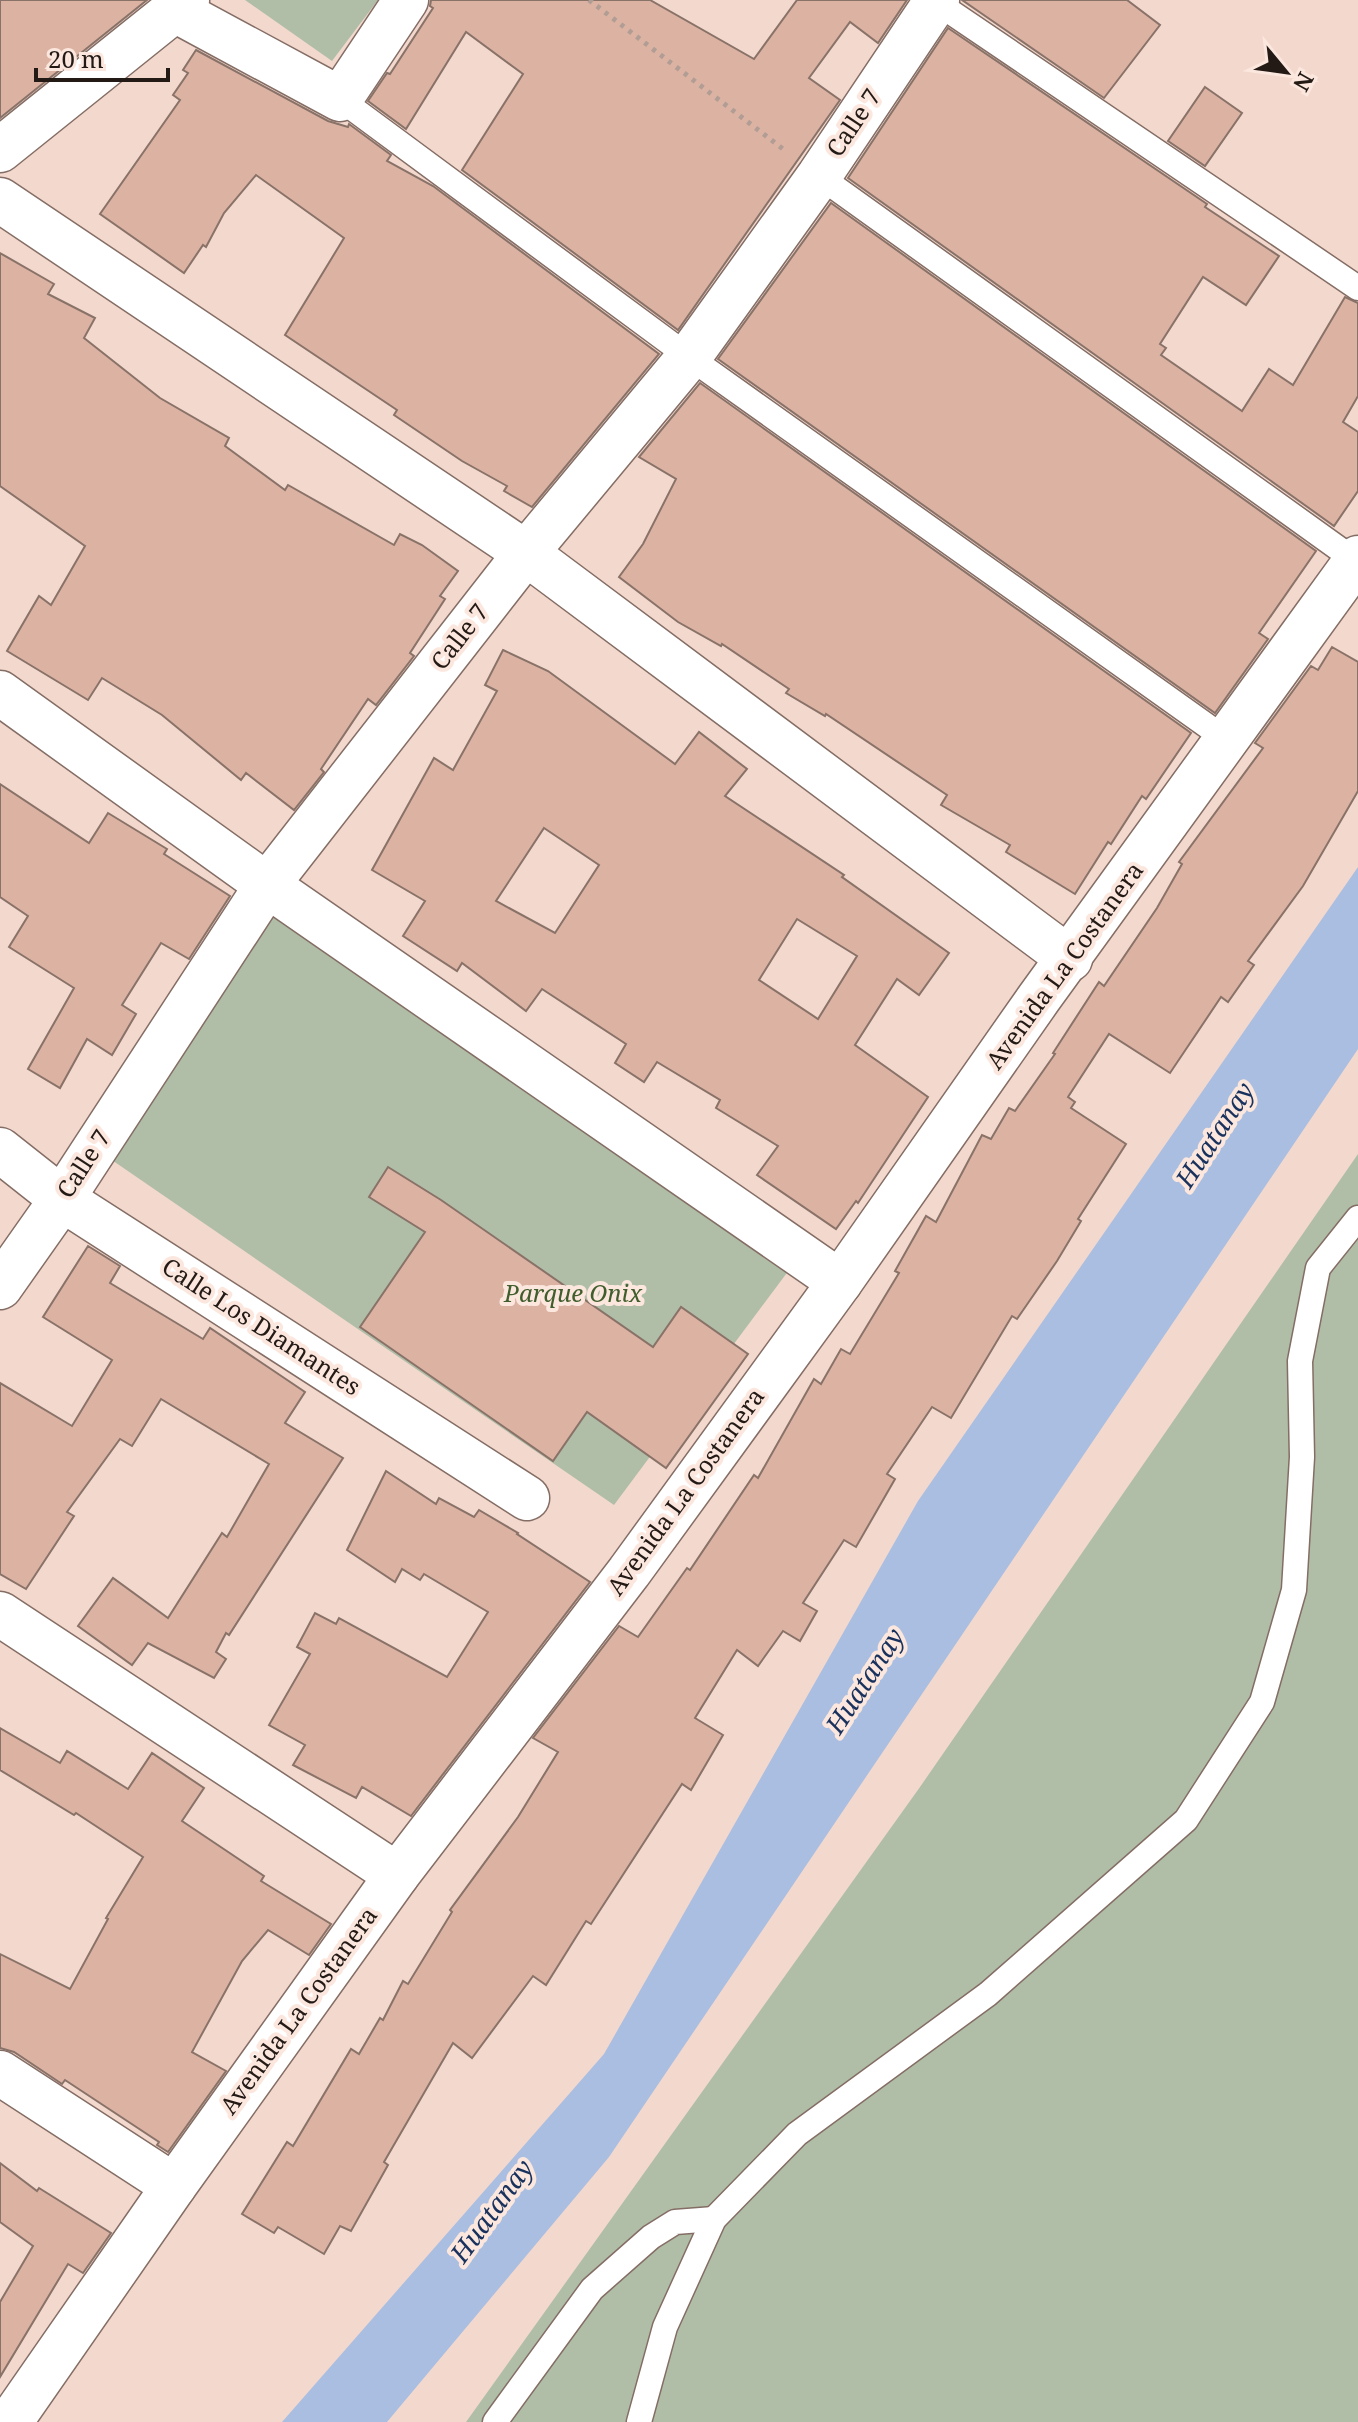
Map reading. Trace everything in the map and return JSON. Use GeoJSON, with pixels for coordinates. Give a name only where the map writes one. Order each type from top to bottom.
{"type":"FeatureCollection","features":[{"type":"Feature","properties":{"kind":"street"},"geometry":{"type":"LineString","coordinates":[[0,150],[181,5],[340,99],[406,0]]}},
{"type":"Feature","properties":{"kind":"street","name":"Calle 7"},"geometry":{"type":"LineString","coordinates":[[0,1287],[62,1199],[267,885],[526,553],[689,357],[819,176],[936,1]]}},
{"type":"Feature","properties":{"kind":"street"},"geometry":{"type":"LineString","coordinates":[[0,200],[526,553],[1070,959]]}},
{"type":"Feature","properties":{"kind":"street","name":"Avenida La Costanera"},"geometry":{"type":"LineString","coordinates":[[10,2422],[174,2186],[397,1875],[629,1572],[1357,560]]}},
{"type":"Feature","properties":{"kind":"street"},"geometry":{"type":"LineString","coordinates":[[0,693],[267,885],[840,1282]]}},
{"type":"Feature","properties":{"kind":"street","name":"Calle Los Diamantes"},"geometry":{"type":"LineString","coordinates":[[0,1150],[62,1199],[527,1498]]}},
{"type":"Feature","properties":{"kind":"street"},"geometry":{"type":"LineString","coordinates":[[0,1614],[397,1875]]}},
{"type":"Feature","properties":{"kind":"street"},"geometry":{"type":"LineString","coordinates":[[0,2073],[174,2186]]}},
{"type":"Feature","properties":{"kind":"lane"},"geometry":{"type":"LineString","coordinates":[[936,1],[1358,288]]}},
{"type":"Feature","properties":{"kind":"lane"},"geometry":{"type":"LineString","coordinates":[[340,99],[689,357],[1227,740]]}},
{"type":"Feature","properties":{"kind":"lane"},"geometry":{"type":"LineString","coordinates":[[819,176],[1357,560]]}},
{"type":"Feature","properties":{"kind":"lane"},"geometry":{"type":"LineString","coordinates":[[639,2422],[665,2327],[714,2219],[797,2134],[988,1994],[1186,1820],[1262,1702],[1294,1590],[1302,1457],[1300,1361],[1318,1268],[1358,1218]]}},
{"type":"Feature","properties":{"kind":"lane"},"geometry":{"type":"LineString","coordinates":[[495,2422],[592,2289],[651,2237],[675,2222],[714,2219]]}},
{"type":"Feature","properties":{"kind":"path"},"geometry":{"type":"LineString","coordinates":[[589,0],[819,176]]}},
{"type":"Feature","properties":{"kind":"green space"},"geometry":{"type":"Polygon","coordinates":[[[245,0],[378,0],[332,61],[245,0]]]}},
{"type":"Feature","properties":{"kind":"green space","name":"Parque Onix"},"geometry":{"type":"Polygon","coordinates":[[[271,908],[795,1262],[614,1505],[106,1156],[271,908]]]}},
{"type":"Feature","properties":{"kind":"green space"},"geometry":{"type":"Polygon","coordinates":[[[1358,1154],[1358,2422],[466,2422],[920,1787],[1358,1154]]]}},
{"type":"Feature","properties":{"kind":"water","name":"Huatanay"},"geometry":{"type":"Polygon","coordinates":[[[1358,867],[1358,1049],[609,2157],[387,2422],[282,2422],[604,2054],[918,1501],[1358,867]]]}},
{"type":"Feature","properties":{"kind":"building"},"geometry":{"type":"Polygon","coordinates":[[[0,0],[147,0],[0,118],[0,0]]]}},
{"type":"Feature","properties":{"kind":"building"},"geometry":{"type":"Polygon","coordinates":[[[431,0],[650,0],[754,59],[797,0],[907,0],[878,43],[850,22],[809,78],[840,100],[678,330],[462,170],[523,74],[466,32],[406,129],[368,101],[387,73],[390,74],[433,8],[430,6],[431,0]]]}},
{"type":"Feature","properties":{"kind":"building"},"geometry":{"type":"Polygon","coordinates":[[[962,0],[1127,0],[1160,25],[1104,98],[962,0]]]}},
{"type":"Feature","properties":{"kind":"building"},"geometry":{"type":"Polygon","coordinates":[[[948,28],[1279,256],[1246,305],[1203,277],[1160,344],[1166,348],[1161,355],[1242,411],[1269,369],[1293,385],[1345,297],[1358,303],[1358,396],[1343,422],[1358,432],[1358,491],[1334,526],[848,178],[948,28]]]}},
{"type":"Feature","properties":{"kind":"building"},"geometry":{"type":"Polygon","coordinates":[[[196,50],[328,121],[348,127],[349,124],[391,155],[387,161],[433,186],[659,354],[532,507],[504,491],[507,486],[462,461],[394,415],[397,410],[285,335],[344,238],[256,175],[224,213],[206,247],[203,245],[184,273],[100,214],[180,100],[173,95],[188,73],[183,70],[196,50]]]}},
{"type":"Feature","properties":{"kind":"building"},"geometry":{"type":"Polygon","coordinates":[[[1205,87],[1242,113],[1205,166],[1168,141],[1205,87]]]}},
{"type":"Feature","properties":{"kind":"building"},"geometry":{"type":"Polygon","coordinates":[[[831,203],[1316,551],[1259,633],[1268,639],[1215,713],[718,359],[831,203]]]}},
{"type":"Feature","properties":{"kind":"building"},"geometry":{"type":"Polygon","coordinates":[[[0,253],[54,284],[48,294],[95,318],[84,338],[160,398],[229,438],[225,446],[285,490],[288,485],[394,545],[400,534],[422,545],[458,571],[440,596],[445,599],[410,653],[414,656],[376,705],[368,699],[321,769],[324,772],[294,810],[246,773],[241,780],[162,715],[102,678],[88,700],[7,651],[39,596],[51,605],[85,546],[0,486],[0,253]]]}},
{"type":"Feature","properties":{"kind":"building"},"geometry":{"type":"Polygon","coordinates":[[[700,383],[1191,733],[1146,799],[1142,796],[1111,844],[1108,842],[1075,894],[1006,852],[1010,845],[941,805],[947,795],[826,714],[786,693],[789,689],[722,644],[678,622],[619,577],[643,544],[676,479],[639,457],[700,383]]]}},
{"type":"Feature","properties":{"kind":"building"},"geometry":{"type":"Polygon","coordinates":[[[1332,647],[1358,662],[1358,791],[1303,886],[1248,961],[1254,965],[1228,1002],[1221,997],[1170,1073],[1109,1034],[1068,1097],[1075,1102],[1071,1108],[1126,1144],[1078,1219],[1081,1221],[1057,1261],[1017,1319],[1012,1316],[951,1418],[932,1407],[887,1474],[895,1479],[856,1547],[844,1540],[803,1603],[817,1611],[800,1641],[783,1631],[758,1666],[737,1650],[695,1718],[723,1735],[691,1790],[682,1784],[591,1924],[586,1921],[546,1985],[533,1976],[472,2058],[453,2043],[384,2162],[388,2165],[351,2231],[340,2226],[324,2254],[278,2227],[274,2233],[242,2214],[287,2142],[293,2146],[351,2049],[359,2054],[380,2018],[383,2020],[403,1981],[408,1984],[452,1912],[450,1910],[518,1817],[558,1752],[533,1738],[619,1626],[638,1637],[687,1568],[690,1570],[754,1475],[758,1478],[814,1379],[821,1384],[841,1349],[850,1354],[899,1273],[895,1271],[926,1216],[936,1222],[982,1135],[991,1139],[1009,1108],[1015,1111],[1055,1054],[1099,982],[1104,986],[1157,908],[1182,864],[1179,862],[1263,748],[1255,743],[1311,666],[1318,670],[1332,647]]]}},
{"type":"Feature","properties":{"kind":"building"},"geometry":{"type":"Polygon","coordinates":[[[503,650],[548,671],[675,764],[699,732],[747,769],[725,796],[844,875],[842,877],[949,953],[919,995],[897,979],[855,1045],[928,1097],[858,1203],[856,1201],[836,1229],[757,1175],[778,1146],[716,1108],[720,1100],[657,1062],[644,1082],[615,1063],[626,1044],[542,989],[526,1011],[462,963],[457,971],[403,936],[425,901],[372,870],[434,758],[453,770],[497,691],[485,685],[503,650]],[[544,828],[496,901],[555,933],[599,865],[544,828]],[[797,919],[759,980],[818,1019],[857,956],[797,919]]]}},
{"type":"Feature","properties":{"kind":"building"},"geometry":{"type":"Polygon","coordinates":[[[0,784],[89,843],[108,813],[167,849],[164,854],[230,896],[189,959],[161,943],[122,1005],[136,1014],[112,1055],[87,1039],[60,1088],[28,1069],[74,988],[9,947],[28,916],[0,897],[0,784]]]}},
{"type":"Feature","properties":{"kind":"building"},"geometry":{"type":"Polygon","coordinates":[[[388,1167],[441,1200],[653,1347],[681,1307],[748,1354],[666,1468],[587,1412],[553,1461],[360,1327],[425,1232],[369,1197],[388,1167]]]}},
{"type":"Feature","properties":{"kind":"building"},"geometry":{"type":"Polygon","coordinates":[[[88,1246],[120,1266],[110,1283],[203,1339],[210,1328],[305,1392],[285,1423],[343,1458],[229,1635],[226,1633],[216,1652],[226,1659],[214,1678],[148,1643],[132,1665],[78,1626],[113,1578],[168,1618],[222,1533],[227,1537],[269,1464],[161,1399],[132,1446],[120,1439],[67,1512],[74,1516],[26,1589],[0,1574],[0,1383],[72,1426],[112,1360],[43,1317],[88,1246]]]}},
{"type":"Feature","properties":{"kind":"building"},"geometry":{"type":"Polygon","coordinates":[[[386,1471],[436,1504],[439,1498],[474,1517],[479,1510],[590,1582],[411,1816],[362,1787],[356,1798],[293,1765],[305,1745],[269,1725],[310,1654],[297,1647],[315,1613],[336,1624],[339,1618],[447,1677],[488,1612],[424,1574],[420,1580],[402,1569],[395,1582],[347,1550],[386,1471]]]}},
{"type":"Feature","properties":{"kind":"building"},"geometry":{"type":"Polygon","coordinates":[[[0,1728],[60,1763],[67,1751],[128,1789],[152,1753],[204,1788],[182,1821],[264,1876],[261,1881],[331,1924],[309,1955],[268,1930],[242,1961],[192,2052],[226,2071],[168,2152],[157,2145],[159,2142],[65,2080],[62,2084],[14,2052],[0,2048],[0,1954],[70,1989],[106,1918],[143,1857],[76,1813],[74,1815],[0,1770],[0,1728]]]}},
{"type":"Feature","properties":{"kind":"building"},"geometry":{"type":"Polygon","coordinates":[[[0,2163],[37,2191],[39,2188],[111,2233],[83,2273],[68,2264],[0,2377],[0,2302],[33,2246],[0,2222],[0,2163]]]}}]}
